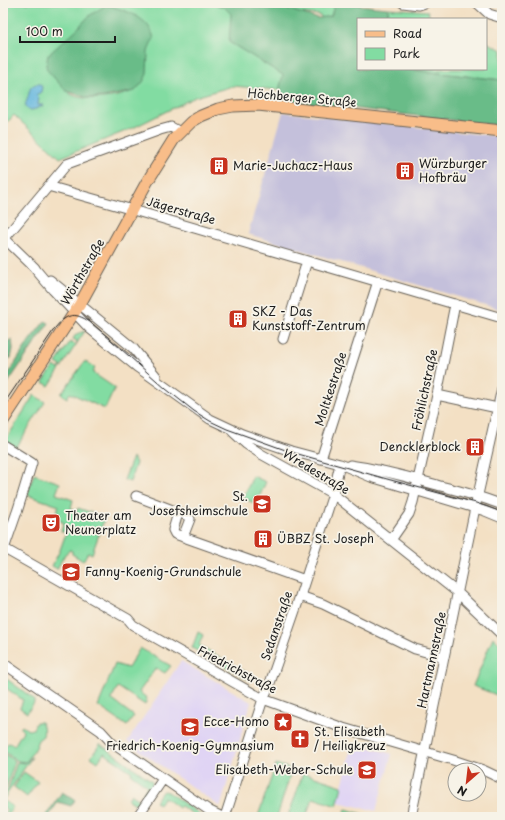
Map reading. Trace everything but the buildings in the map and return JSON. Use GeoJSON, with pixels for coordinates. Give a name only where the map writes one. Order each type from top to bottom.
{"type":"FeatureCollection","features":[{"type":"Feature","properties":{"kind":"main road","name":"Höchberger Straße"},"geometry":{"type":"LineString","coordinates":[[180,132],[191,122],[201,116],[218,109],[241,105],[284,108],[502,131]]}},
{"type":"Feature","properties":{"kind":"main road","name":"Wörthstraße"},"geometry":{"type":"LineString","coordinates":[[3,421],[78,309],[169,146],[180,132]]}},
{"type":"Feature","properties":{"kind":"street"},"geometry":{"type":"LineString","coordinates":[[403,3],[419,5],[425,3]]}},
{"type":"Feature","properties":{"kind":"street"},"geometry":{"type":"LineString","coordinates":[[477,3],[489,14],[502,18]]}},
{"type":"Feature","properties":{"kind":"street"},"geometry":{"type":"LineString","coordinates":[[167,388],[133,348],[78,309],[4,238],[67,164],[160,130],[171,128],[180,132]]}},
{"type":"Feature","properties":{"kind":"street","name":"Jägerstraße"},"geometry":{"type":"LineString","coordinates":[[48,186],[502,318]]}},
{"type":"Feature","properties":{"kind":"street"},"geometry":{"type":"LineString","coordinates":[[283,339],[307,261]]}},
{"type":"Feature","properties":{"kind":"street","name":"Moltkestraße"},"geometry":{"type":"LineString","coordinates":[[321,459],[378,281]]}},
{"type":"Feature","properties":{"kind":"street","name":"Fröhlichstraße"},"geometry":{"type":"LineString","coordinates":[[416,490],[455,304]]}},
{"type":"Feature","properties":{"kind":"street"},"geometry":{"type":"LineString","coordinates":[[78,309],[89,328],[137,367],[195,409],[227,428],[292,451],[340,464],[373,468],[478,496],[502,505]]}},
{"type":"Feature","properties":{"kind":"street","name":"Hartmannstraße"},"geometry":{"type":"LineString","coordinates":[[411,817],[475,508],[500,409],[502,388]]}},
{"type":"Feature","properties":{"kind":"street"},"geometry":{"type":"LineString","coordinates":[[437,395],[500,409]]}},
{"type":"Feature","properties":{"kind":"street","name":"Wredestraße"},"geometry":{"type":"LineString","coordinates":[[227,428],[261,454],[333,494],[458,593],[502,636]]}},
{"type":"Feature","properties":{"kind":"street"},"geometry":{"type":"LineString","coordinates":[[3,444],[32,463],[4,549]]}},
{"type":"Feature","properties":{"kind":"street"},"geometry":{"type":"LineString","coordinates":[[340,464],[370,477],[475,508],[502,518]]}},
{"type":"Feature","properties":{"kind":"street","name":"Sedanstraße"},"geometry":{"type":"LineString","coordinates":[[225,817],[263,699],[269,686],[300,596],[333,494],[340,464]]}},
{"type":"Feature","properties":{"kind":"street"},"geometry":{"type":"LineString","coordinates":[[391,540],[409,514],[416,490]]}},
{"type":"Feature","properties":{"kind":"street"},"geometry":{"type":"LineString","coordinates":[[136,496],[188,516],[190,519],[183,537]]}},
{"type":"Feature","properties":{"kind":"street"},"geometry":{"type":"LineString","coordinates":[[178,513],[173,530],[175,534],[305,580]]}},
{"type":"Feature","properties":{"kind":"street","name":"Friedrichstraße"},"geometry":{"type":"LineString","coordinates":[[4,549],[128,619],[133,624],[188,657],[263,699],[342,728],[483,770],[502,779]]}},
{"type":"Feature","properties":{"kind":"street"},"geometry":{"type":"LineString","coordinates":[[300,596],[323,604],[415,649],[444,657]]}},
{"type":"Feature","properties":{"kind":"street"},"geometry":{"type":"LineString","coordinates":[[3,663],[101,731],[108,740]]}},
{"type":"Feature","properties":{"kind":"street"},"geometry":{"type":"LineString","coordinates":[[3,670],[97,736],[108,740],[210,811],[222,817]]}},
{"type":"Feature","properties":{"kind":"street"},"geometry":{"type":"LineString","coordinates":[[137,817],[163,779]]}},
{"type":"Feature","properties":{"kind":"shaded area","name":"Würzburger Hofbräu"},"geometry":{"type":"Polygon","coordinates":[[[283,112],[502,137],[502,310],[248,234],[283,112]]]}},
{"type":"Feature","properties":{"kind":"shaded area","name":"Friedrich-Koenig-Gymnasium"},"geometry":{"type":"Polygon","coordinates":[[[181,661],[251,702],[221,805],[219,806],[127,742],[181,661]]]}},
{"type":"Feature","properties":{"kind":"shaded area","name":"Elisabeth-Weber-Schule"},"geometry":{"type":"Polygon","coordinates":[[[353,743],[392,754],[376,811],[338,802],[353,743]]]}},
{"type":"Feature","properties":{"kind":"green space"},"geometry":{"type":"Polygon","coordinates":[[[3,3],[243,3],[229,42],[284,75],[279,90],[233,86],[195,97],[133,128],[60,158],[14,115],[3,127],[3,3]],[[58,78],[69,93],[83,98],[114,97],[137,88],[58,78]]]}},
{"type":"Feature","properties":{"kind":"green space"},"geometry":{"type":"Polygon","coordinates":[[[211,3],[278,3],[290,10],[316,18],[331,16],[335,3],[388,8],[388,18],[357,18],[357,70],[412,70],[502,80],[502,126],[284,100],[279,90],[283,75],[229,42],[231,14],[224,7],[211,3]]]}},
{"type":"Feature","properties":{"kind":"green space"},"geometry":{"type":"Polygon","coordinates":[[[273,3],[335,3],[331,16],[323,18],[319,15],[289,12],[273,3]]]}},
{"type":"Feature","properties":{"kind":"green space"},"geometry":{"type":"Polygon","coordinates":[[[106,5],[121,9],[136,16],[152,31],[154,39],[148,52],[147,74],[143,82],[135,91],[104,97],[88,98],[66,91],[47,70],[46,65],[48,55],[89,16],[106,5]]]}},
{"type":"Feature","properties":{"kind":"green space"},"geometry":{"type":"Polygon","coordinates":[[[388,8],[428,11],[430,18],[388,18],[388,8]]]}},
{"type":"Feature","properties":{"kind":"green space"},"geometry":{"type":"Polygon","coordinates":[[[487,42],[502,50],[502,80],[412,70],[487,70],[487,42]]]}},
{"type":"Feature","properties":{"kind":"green space"},"geometry":{"type":"Polygon","coordinates":[[[45,321],[49,323],[3,390],[3,378],[9,373],[29,341],[45,321]]]}},
{"type":"Feature","properties":{"kind":"green space"},"geometry":{"type":"Polygon","coordinates":[[[85,331],[76,345],[77,341],[73,339],[76,334],[85,331]]]}},
{"type":"Feature","properties":{"kind":"green space"},"geometry":{"type":"Polygon","coordinates":[[[12,339],[13,349],[11,358],[3,359],[3,344],[12,339]]]}},
{"type":"Feature","properties":{"kind":"green space"},"geometry":{"type":"Polygon","coordinates":[[[70,342],[76,345],[49,386],[43,382],[54,366],[59,369],[61,366],[56,363],[70,342]]]}},
{"type":"Feature","properties":{"kind":"green space"},"geometry":{"type":"Polygon","coordinates":[[[85,361],[95,368],[93,373],[115,388],[105,409],[70,393],[67,398],[61,394],[85,361]]]}},
{"type":"Feature","properties":{"kind":"green space"},"geometry":{"type":"Polygon","coordinates":[[[34,395],[45,402],[16,448],[5,441],[34,395]]]}},
{"type":"Feature","properties":{"kind":"green space"},"geometry":{"type":"Polygon","coordinates":[[[133,457],[136,463],[130,482],[124,480],[133,457]]]}},
{"type":"Feature","properties":{"kind":"green space"},"geometry":{"type":"Polygon","coordinates":[[[34,474],[60,483],[56,494],[73,500],[71,508],[77,511],[78,508],[105,517],[92,554],[88,552],[83,561],[72,554],[72,551],[70,550],[65,554],[57,569],[52,566],[66,533],[61,531],[64,523],[53,517],[59,506],[27,495],[34,474]]]}},
{"type":"Feature","properties":{"kind":"green space"},"geometry":{"type":"Polygon","coordinates":[[[253,476],[266,482],[256,504],[243,498],[253,476]]]}},
{"type":"Feature","properties":{"kind":"green space"},"geometry":{"type":"Polygon","coordinates":[[[198,632],[203,635],[199,645],[253,676],[251,681],[192,648],[198,632]]]}},
{"type":"Feature","properties":{"kind":"green space"},"geometry":{"type":"Polygon","coordinates":[[[493,637],[502,646],[502,697],[473,686],[493,637]]]}},
{"type":"Feature","properties":{"kind":"green space"},"geometry":{"type":"Polygon","coordinates":[[[140,648],[171,666],[165,673],[156,668],[139,692],[147,698],[145,705],[118,687],[111,699],[134,716],[127,726],[98,706],[115,664],[128,668],[140,648]]]}},
{"type":"Feature","properties":{"kind":"green space"},"geometry":{"type":"Polygon","coordinates":[[[4,677],[34,699],[34,703],[27,713],[20,708],[23,700],[3,686],[4,677]]]}},
{"type":"Feature","properties":{"kind":"green space"},"geometry":{"type":"Polygon","coordinates":[[[36,722],[41,722],[42,724],[44,729],[43,736],[38,740],[37,746],[26,762],[18,761],[3,751],[8,743],[14,746],[23,731],[20,728],[22,726],[28,730],[33,729],[36,722]]]}},
{"type":"Feature","properties":{"kind":"green space"},"geometry":{"type":"Polygon","coordinates":[[[100,744],[152,781],[152,787],[146,797],[142,795],[147,786],[131,774],[132,772],[104,753],[98,762],[91,757],[100,744]]]}},
{"type":"Feature","properties":{"kind":"green space"},"geometry":{"type":"Polygon","coordinates":[[[3,753],[15,761],[7,785],[3,792],[3,753]]]}},
{"type":"Feature","properties":{"kind":"green space"},"geometry":{"type":"Polygon","coordinates":[[[32,757],[3,800],[3,796],[8,789],[17,762],[25,763],[32,757]]]}},
{"type":"Feature","properties":{"kind":"green space"},"geometry":{"type":"Polygon","coordinates":[[[276,764],[292,769],[277,817],[258,816],[276,764]]]}},
{"type":"Feature","properties":{"kind":"green space"},"geometry":{"type":"Polygon","coordinates":[[[24,772],[38,782],[27,797],[14,787],[24,772]]]}},
{"type":"Feature","properties":{"kind":"green space"},"geometry":{"type":"Polygon","coordinates":[[[303,773],[342,786],[337,806],[313,798],[306,817],[288,817],[303,773]]]}},
{"type":"Feature","properties":{"kind":"green space"},"geometry":{"type":"Polygon","coordinates":[[[164,791],[168,792],[204,817],[197,817],[181,806],[179,808],[164,797],[159,804],[155,802],[164,791]]]}},
{"type":"Feature","properties":{"kind":"green space"},"geometry":{"type":"Polygon","coordinates":[[[62,792],[75,800],[71,806],[58,802],[48,817],[45,817],[62,792]]]}},
{"type":"Feature","properties":{"kind":"green space"},"geometry":{"type":"Polygon","coordinates":[[[131,794],[141,801],[138,806],[128,799],[131,794]]]}},
{"type":"Feature","properties":{"kind":"green space"},"geometry":{"type":"Polygon","coordinates":[[[3,800],[13,807],[6,817],[3,817],[7,810],[3,807],[3,800]]]}},
{"type":"Feature","properties":{"kind":"green space"},"geometry":{"type":"Polygon","coordinates":[[[346,809],[362,814],[361,817],[343,817],[346,809]]]}},
{"type":"Feature","properties":{"kind":"water"},"geometry":{"type":"Polygon","coordinates":[[[36,84],[40,84],[42,87],[41,92],[36,95],[39,98],[38,105],[43,106],[31,110],[26,108],[25,105],[30,89],[36,84]]]}},
{"type":"Feature","properties":{"kind":"tram line"},"geometry":{"type":"LineString","coordinates":[[3,405],[55,328],[68,317],[82,317],[93,324],[166,389],[194,411],[227,429],[291,452],[476,503],[502,512]]}},
{"type":"Feature","properties":{"kind":"place","name":"Marie-Juchacz-Haus"},"geometry":{"type":"Point","coordinates":[219,166]}},
{"type":"Feature","properties":{"kind":"place","name":"Würzburger Hofbräu"},"geometry":{"type":"Point","coordinates":[405,171]}},
{"type":"Feature","properties":{"kind":"place","name":"SKZ - Das Kunststoff-Zentrum"},"geometry":{"type":"Point","coordinates":[238,319]}},
{"type":"Feature","properties":{"kind":"place","name":"Dencklerblock"},"geometry":{"type":"Point","coordinates":[475,447]}},
{"type":"Feature","properties":{"kind":"place","name":"St. Josefsheimschule"},"geometry":{"type":"Point","coordinates":[262,504]}},
{"type":"Feature","properties":{"kind":"place","name":"Theater am Neunerplatz"},"geometry":{"type":"Point","coordinates":[51,523]}},
{"type":"Feature","properties":{"kind":"place","name":"ÜBBZ St. Joseph"},"geometry":{"type":"Point","coordinates":[263,539]}},
{"type":"Feature","properties":{"kind":"place","name":"Fanny-Koenig-Grundschule"},"geometry":{"type":"Point","coordinates":[71,572]}},
{"type":"Feature","properties":{"kind":"place","name":"Ecce-Homo"},"geometry":{"type":"Point","coordinates":[283,722]}},
{"type":"Feature","properties":{"kind":"place","name":"Friedrich-Koenig-Gymnasium"},"geometry":{"type":"Point","coordinates":[190,727]}},
{"type":"Feature","properties":{"kind":"place","name":"St. Elisabeth / Heiligkreuz"},"geometry":{"type":"Point","coordinates":[300,739]}},
{"type":"Feature","properties":{"kind":"place","name":"Elisabeth-Weber-Schule"},"geometry":{"type":"Point","coordinates":[367,770]}}]}
